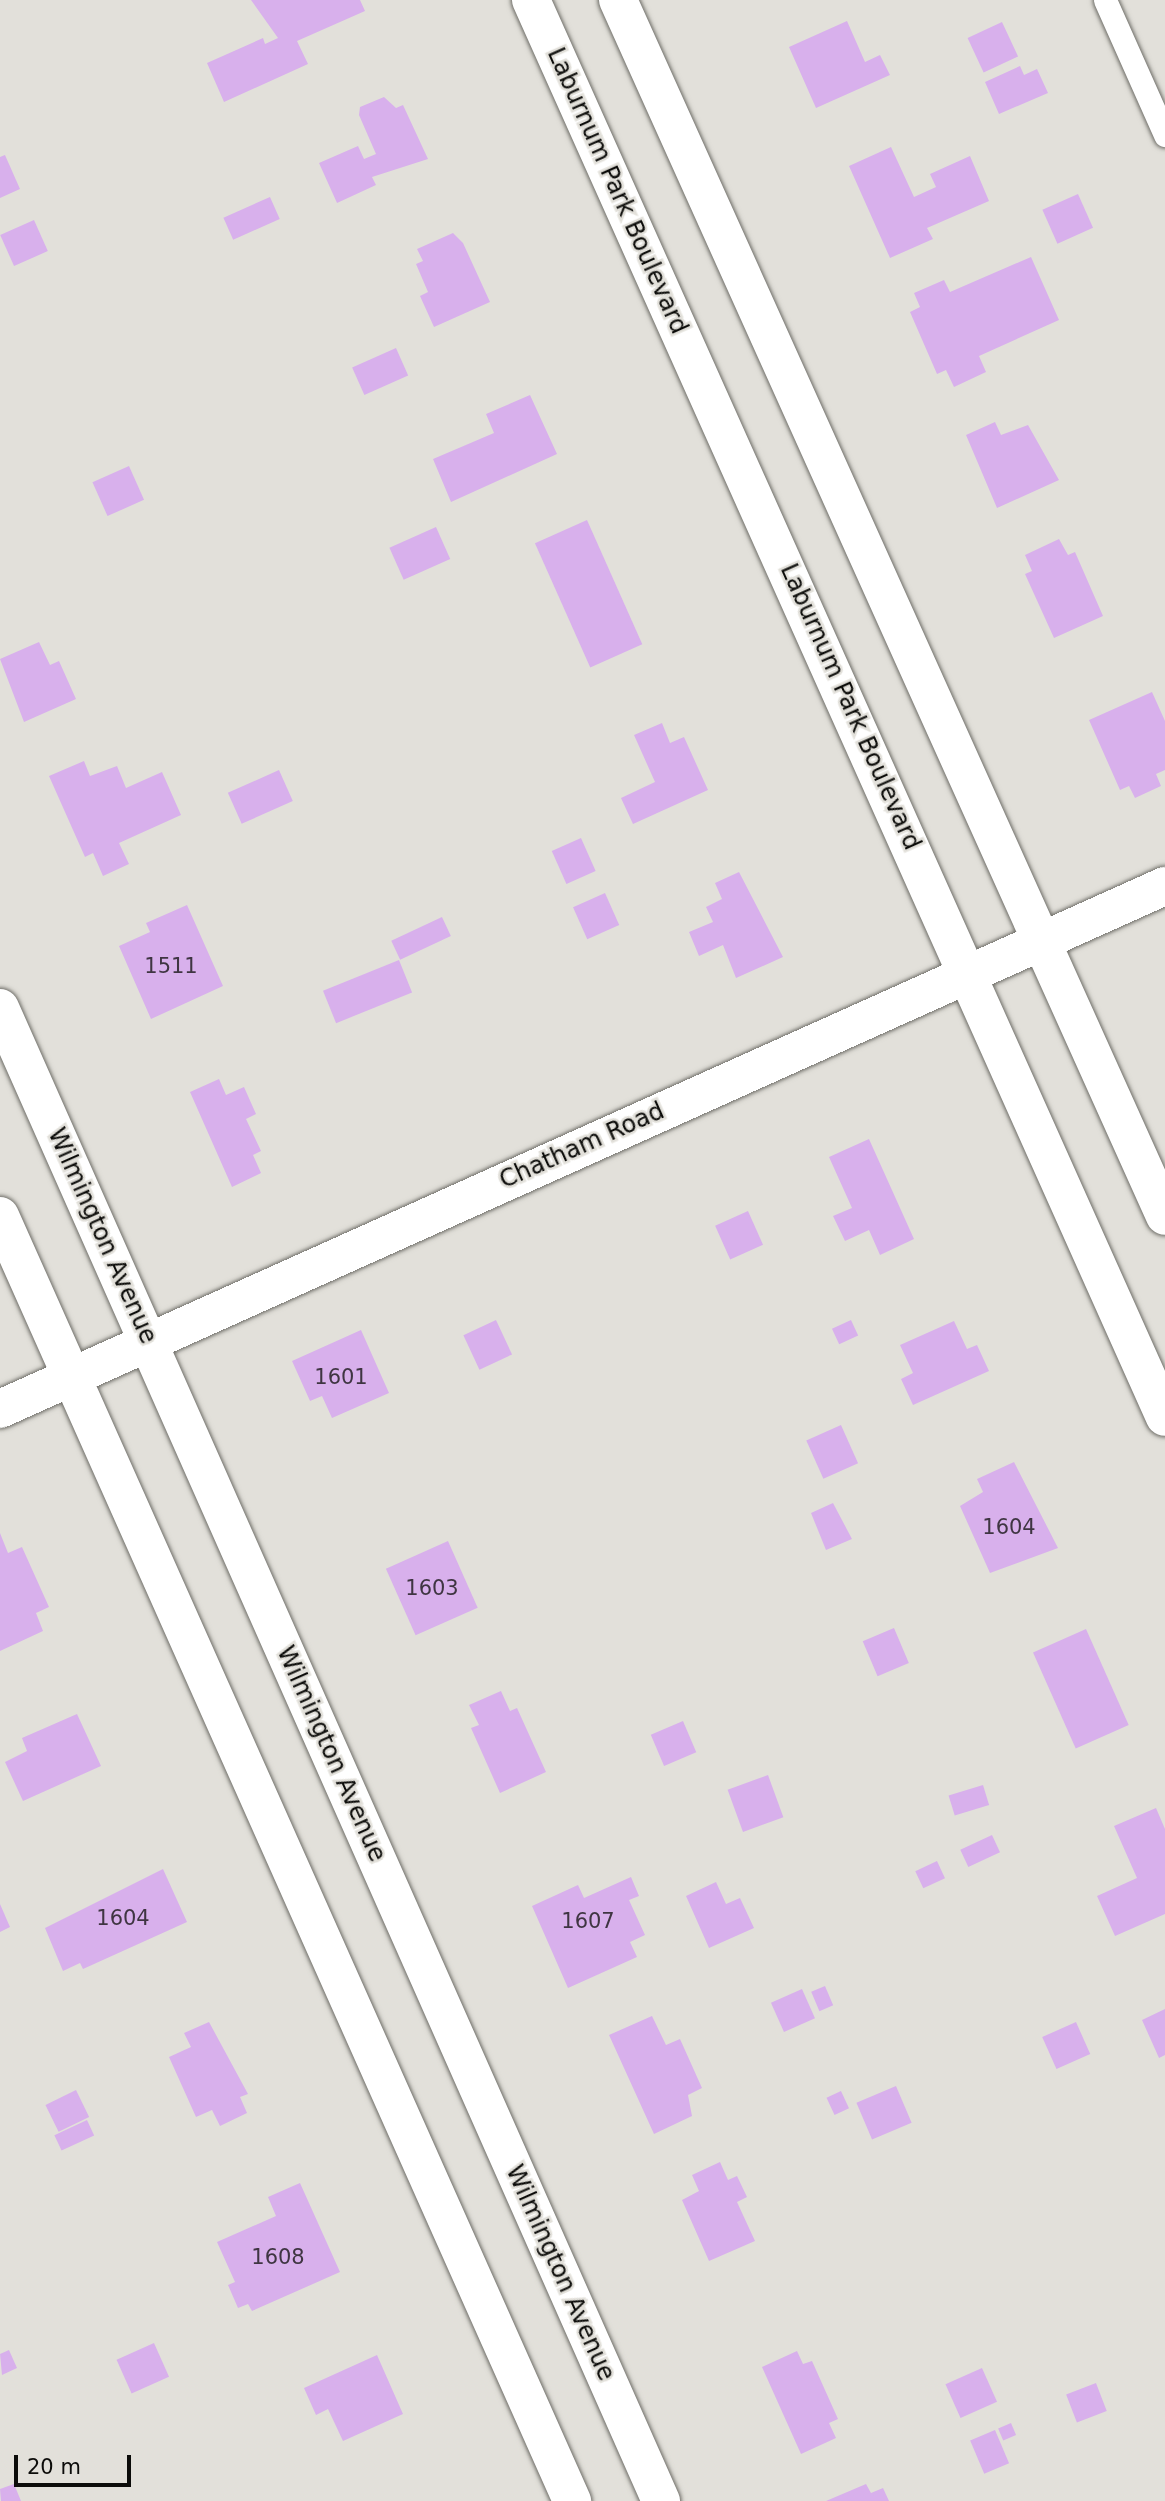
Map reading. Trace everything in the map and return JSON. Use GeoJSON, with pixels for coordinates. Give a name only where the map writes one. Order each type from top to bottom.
{"type":"FeatureCollection","features":[{"type":"Feature","properties":{"kind":"street","name":"Laburnum Park Boulevard"},"geometry":{"type":"LineString","coordinates":[[531,0],[969,970],[1165,1417]]}},
{"type":"Feature","properties":{"kind":"street"},"geometry":{"type":"LineString","coordinates":[[618,0],[1045,938],[1165,1216]]}},
{"type":"Feature","properties":{"kind":"street","name":"Chatham Road"},"geometry":{"type":"LineString","coordinates":[[0,1409],[969,970],[1165,886]]}},
{"type":"Feature","properties":{"kind":"street","name":"Wilmington Avenue"},"geometry":{"type":"LineString","coordinates":[[0,1008],[661,2501]]}},
{"type":"Feature","properties":{"kind":"street"},"geometry":{"type":"LineString","coordinates":[[0,1216],[572,2501]]}},
{"type":"Feature","properties":{"kind":"lane"},"geometry":{"type":"LineString","coordinates":[[1105,0],[1165,135]]}},
{"type":"Feature","properties":{"kind":"building"},"geometry":{"type":"Polygon","coordinates":[[[251,0],[360,0],[365,11],[297,41],[308,64],[224,102],[207,63],[263,38],[265,44],[278,38],[251,0]]]}},
{"type":"Feature","properties":{"kind":"building"},"geometry":{"type":"Polygon","coordinates":[[[847,21],[865,62],[880,55],[890,75],[816,108],[789,47],[847,21]]]}},
{"type":"Feature","properties":{"kind":"building"},"geometry":{"type":"Polygon","coordinates":[[[1002,22],[1018,56],[984,72],[968,38],[1002,22]]]}},
{"type":"Feature","properties":{"kind":"building"},"geometry":{"type":"Polygon","coordinates":[[[1020,66],[1024,75],[1037,69],[1048,93],[999,114],[985,82],[1020,66]]]}},
{"type":"Feature","properties":{"kind":"building"},"geometry":{"type":"Polygon","coordinates":[[[384,97],[396,108],[403,105],[428,159],[372,177],[376,185],[337,203],[319,163],[358,146],[364,159],[376,154],[359,115],[360,107],[384,97]]]}},
{"type":"Feature","properties":{"kind":"building"},"geometry":{"type":"Polygon","coordinates":[[[891,147],[914,197],[936,187],[930,174],[970,156],[989,201],[927,228],[933,239],[890,258],[849,166],[891,147]]]}},
{"type":"Feature","properties":{"kind":"building"},"geometry":{"type":"Polygon","coordinates":[[[5,155],[20,189],[0,198],[0,157],[5,155]]]}},
{"type":"Feature","properties":{"kind":"building"},"geometry":{"type":"Polygon","coordinates":[[[1078,194],[1093,228],[1057,244],[1042,210],[1078,194]]]}},
{"type":"Feature","properties":{"kind":"building"},"geometry":{"type":"Polygon","coordinates":[[[270,197],[280,219],[233,240],[223,218],[270,197]]]}},
{"type":"Feature","properties":{"kind":"building"},"geometry":{"type":"Polygon","coordinates":[[[34,220],[48,251],[14,266],[0,235],[34,220]]]}},
{"type":"Feature","properties":{"kind":"building"},"geometry":{"type":"Polygon","coordinates":[[[453,233],[463,243],[490,302],[434,327],[420,296],[428,292],[416,264],[423,261],[417,249],[453,233]]]}},
{"type":"Feature","properties":{"kind":"building"},"geometry":{"type":"Polygon","coordinates":[[[1031,257],[1059,320],[979,356],[986,372],[954,387],[946,370],[937,374],[910,312],[920,307],[914,293],[944,280],[950,292],[1031,257]]]}},
{"type":"Feature","properties":{"kind":"building"},"geometry":{"type":"Polygon","coordinates":[[[396,348],[408,375],[364,395],[352,368],[396,348]]]}},
{"type":"Feature","properties":{"kind":"building"},"geometry":{"type":"Polygon","coordinates":[[[530,395],[557,454],[451,502],[433,459],[494,433],[486,414],[530,395]]]}},
{"type":"Feature","properties":{"kind":"building"},"geometry":{"type":"Polygon","coordinates":[[[995,422],[1001,435],[1028,425],[1059,480],[997,508],[966,435],[995,422]]]}},
{"type":"Feature","properties":{"kind":"building"},"geometry":{"type":"Polygon","coordinates":[[[129,466],[144,500],[108,516],[92,482],[129,466]]]}},
{"type":"Feature","properties":{"kind":"building"},"geometry":{"type":"Polygon","coordinates":[[[587,520],[642,644],[590,667],[535,543],[587,520]]]}},
{"type":"Feature","properties":{"kind":"building"},"geometry":{"type":"Polygon","coordinates":[[[436,527],[450,559],[404,580],[389,548],[436,527]]]}},
{"type":"Feature","properties":{"kind":"building"},"geometry":{"type":"Polygon","coordinates":[[[1059,539],[1068,555],[1075,552],[1103,616],[1054,638],[1025,574],[1032,571],[1025,555],[1059,539]]]}},
{"type":"Feature","properties":{"kind":"building"},"geometry":{"type":"Polygon","coordinates":[[[39,642],[50,665],[59,661],[76,699],[24,722],[0,659],[39,642]]]}},
{"type":"Feature","properties":{"kind":"building"},"geometry":{"type":"Polygon","coordinates":[[[1152,692],[1165,721],[1165,770],[1156,774],[1161,786],[1135,798],[1129,786],[1120,790],[1089,720],[1152,692]]]}},
{"type":"Feature","properties":{"kind":"building"},"geometry":{"type":"Polygon","coordinates":[[[662,723],[670,743],[684,737],[708,790],[633,824],[621,798],[655,782],[634,735],[662,723]]]}},
{"type":"Feature","properties":{"kind":"building"},"geometry":{"type":"Polygon","coordinates":[[[84,761],[90,776],[117,766],[126,788],[162,772],[181,815],[119,843],[129,864],[103,876],[93,853],[85,857],[49,776],[84,761]]]}},
{"type":"Feature","properties":{"kind":"building"},"geometry":{"type":"Polygon","coordinates":[[[279,770],[293,801],[242,824],[228,793],[279,770]]]}},
{"type":"Feature","properties":{"kind":"building"},"geometry":{"type":"Polygon","coordinates":[[[581,838],[596,871],[566,884],[552,851],[581,838]]]}},
{"type":"Feature","properties":{"kind":"building"},"geometry":{"type":"Polygon","coordinates":[[[739,872],[783,957],[736,978],[723,945],[699,956],[689,932],[713,922],[706,907],[722,899],[715,883],[739,872]]]}},
{"type":"Feature","properties":{"kind":"building"},"geometry":{"type":"Polygon","coordinates":[[[605,893],[619,925],[587,939],[573,907],[605,893]]]}},
{"type":"Feature","properties":{"kind":"building"},"geometry":{"type":"Polygon","coordinates":[[[187,905],[223,986],[151,1019],[119,946],[150,932],[146,923],[187,905]]]}},
{"type":"Feature","properties":{"kind":"building"},"geometry":{"type":"Polygon","coordinates":[[[442,917],[451,936],[400,960],[391,941],[442,917]]]}},
{"type":"Feature","properties":{"kind":"building"},"geometry":{"type":"Polygon","coordinates":[[[399,960],[412,992],[336,1023],[323,991],[399,960]]]}},
{"type":"Feature","properties":{"kind":"building"},"geometry":{"type":"Polygon","coordinates":[[[219,1079],[226,1095],[244,1087],[256,1114],[246,1119],[261,1151],[253,1155],[261,1173],[232,1187],[190,1092],[219,1079]]]}},
{"type":"Feature","properties":{"kind":"building"},"geometry":{"type":"Polygon","coordinates":[[[869,1139],[914,1239],[880,1255],[869,1230],[845,1241],[833,1216],[852,1208],[829,1157],[869,1139]]]}},
{"type":"Feature","properties":{"kind":"building"},"geometry":{"type":"Polygon","coordinates":[[[748,1211],[763,1245],[730,1259],[715,1226],[748,1211]]]}},
{"type":"Feature","properties":{"kind":"building"},"geometry":{"type":"Polygon","coordinates":[[[496,1320],[512,1354],[479,1370],[463,1335],[496,1320]]]}},
{"type":"Feature","properties":{"kind":"building"},"geometry":{"type":"Polygon","coordinates":[[[851,1320],[858,1335],[839,1344],[832,1329],[851,1320]]]}},
{"type":"Feature","properties":{"kind":"building"},"geometry":{"type":"Polygon","coordinates":[[[954,1321],[967,1349],[977,1345],[989,1371],[913,1405],[901,1379],[913,1373],[900,1345],[954,1321]]]}},
{"type":"Feature","properties":{"kind":"building"},"geometry":{"type":"Polygon","coordinates":[[[361,1330],[389,1393],[332,1418],[322,1396],[310,1401],[292,1361],[361,1330]]]}},
{"type":"Feature","properties":{"kind":"building"},"geometry":{"type":"Polygon","coordinates":[[[841,1425],[858,1463],[823,1479],[806,1440],[841,1425]]]}},
{"type":"Feature","properties":{"kind":"building"},"geometry":{"type":"Polygon","coordinates":[[[1014,1462],[1058,1548],[990,1573],[960,1506],[983,1492],[977,1479],[1014,1462]]]}},
{"type":"Feature","properties":{"kind":"building"},"geometry":{"type":"Polygon","coordinates":[[[833,1503],[852,1539],[826,1550],[811,1513],[833,1503]]]}},
{"type":"Feature","properties":{"kind":"building"},"geometry":{"type":"Polygon","coordinates":[[[0,1533],[8,1553],[22,1547],[49,1607],[36,1613],[43,1631],[0,1651],[0,1533]]]}},
{"type":"Feature","properties":{"kind":"building"},"geometry":{"type":"Polygon","coordinates":[[[448,1541],[478,1608],[416,1635],[386,1569],[448,1541]]]}},
{"type":"Feature","properties":{"kind":"building"},"geometry":{"type":"Polygon","coordinates":[[[894,1628],[909,1663],[878,1676],[863,1641],[894,1628]]]}},
{"type":"Feature","properties":{"kind":"building"},"geometry":{"type":"Polygon","coordinates":[[[1086,1629],[1129,1725],[1076,1749],[1033,1653],[1086,1629]]]}},
{"type":"Feature","properties":{"kind":"building"},"geometry":{"type":"Polygon","coordinates":[[[501,1691],[510,1711],[517,1708],[546,1772],[500,1793],[471,1728],[479,1725],[469,1705],[501,1691]]]}},
{"type":"Feature","properties":{"kind":"building"},"geometry":{"type":"Polygon","coordinates":[[[77,1714],[101,1766],[23,1801],[5,1762],[27,1751],[22,1738],[77,1714]]]}},
{"type":"Feature","properties":{"kind":"building"},"geometry":{"type":"Polygon","coordinates":[[[683,1721],[696,1752],[664,1766],[651,1735],[683,1721]]]}},
{"type":"Feature","properties":{"kind":"building"},"geometry":{"type":"Polygon","coordinates":[[[768,1775],[783,1817],[743,1832],[728,1790],[768,1775]]]}},
{"type":"Feature","properties":{"kind":"building"},"geometry":{"type":"Polygon","coordinates":[[[983,1785],[989,1805],[955,1816],[949,1796],[983,1785]]]}},
{"type":"Feature","properties":{"kind":"building"},"geometry":{"type":"Polygon","coordinates":[[[1156,1808],[1165,1829],[1165,1914],[1115,1936],[1097,1896],[1137,1878],[1114,1826],[1156,1808]]]}},
{"type":"Feature","properties":{"kind":"building"},"geometry":{"type":"Polygon","coordinates":[[[992,1835],[1000,1852],[968,1867],[960,1850],[992,1835]]]}},
{"type":"Feature","properties":{"kind":"building"},"geometry":{"type":"Polygon","coordinates":[[[937,1861],[945,1878],[923,1888],[915,1871],[937,1861]]]}},
{"type":"Feature","properties":{"kind":"building"},"geometry":{"type":"Polygon","coordinates":[[[163,1869],[187,1922],[83,1969],[80,1963],[63,1971],[45,1928],[163,1869]]]}},
{"type":"Feature","properties":{"kind":"building"},"geometry":{"type":"Polygon","coordinates":[[[631,1877],[639,1896],[629,1900],[645,1935],[630,1942],[637,1957],[568,1988],[532,1906],[578,1885],[584,1898],[631,1877]]]}},
{"type":"Feature","properties":{"kind":"building"},"geometry":{"type":"Polygon","coordinates":[[[716,1882],[726,1904],[740,1898],[754,1928],[709,1948],[686,1896],[716,1882]]]}},
{"type":"Feature","properties":{"kind":"building"},"geometry":{"type":"Polygon","coordinates":[[[0,1904],[10,1927],[0,1932],[0,1904]]]}},
{"type":"Feature","properties":{"kind":"building"},"geometry":{"type":"Polygon","coordinates":[[[825,1986],[833,2005],[819,2011],[811,1992],[825,1986]]]}},
{"type":"Feature","properties":{"kind":"building"},"geometry":{"type":"Polygon","coordinates":[[[802,1989],[815,2018],[784,2032],[771,2003],[802,1989]]]}},
{"type":"Feature","properties":{"kind":"building"},"geometry":{"type":"Polygon","coordinates":[[[1165,2009],[1165,2055],[1159,2058],[1142,2020],[1165,2009]]]}},
{"type":"Feature","properties":{"kind":"building"},"geometry":{"type":"Polygon","coordinates":[[[652,2016],[666,2045],[680,2039],[702,2088],[688,2095],[692,2116],[654,2134],[609,2035],[652,2016]]]}},
{"type":"Feature","properties":{"kind":"building"},"geometry":{"type":"Polygon","coordinates":[[[209,2022],[248,2094],[240,2097],[247,2113],[220,2126],[212,2110],[196,2117],[169,2057],[191,2047],[184,2033],[209,2022]]]}},
{"type":"Feature","properties":{"kind":"building"},"geometry":{"type":"Polygon","coordinates":[[[1076,2022],[1090,2054],[1056,2069],[1042,2037],[1076,2022]]]}},
{"type":"Feature","properties":{"kind":"building"},"geometry":{"type":"Polygon","coordinates":[[[896,2086],[912,2123],[872,2140],[856,2103],[896,2086]]]}},
{"type":"Feature","properties":{"kind":"building"},"geometry":{"type":"Polygon","coordinates":[[[76,2090],[89,2117],[59,2132],[45,2105],[76,2090]]]}},
{"type":"Feature","properties":{"kind":"building"},"geometry":{"type":"Polygon","coordinates":[[[841,2091],[849,2108],[835,2115],[826,2098],[841,2091]]]}},
{"type":"Feature","properties":{"kind":"building"},"geometry":{"type":"Polygon","coordinates":[[[87,2120],[94,2135],[62,2151],[54,2135],[87,2120]]]}},
{"type":"Feature","properties":{"kind":"building"},"geometry":{"type":"Polygon","coordinates":[[[720,2162],[728,2180],[737,2176],[747,2197],[737,2202],[755,2241],[709,2261],[682,2200],[699,2191],[692,2175],[720,2162]]]}},
{"type":"Feature","properties":{"kind":"building"},"geometry":{"type":"Polygon","coordinates":[[[300,2183],[340,2272],[252,2311],[248,2304],[238,2308],[228,2285],[235,2282],[217,2242],[276,2216],[268,2197],[300,2183]]]}},
{"type":"Feature","properties":{"kind":"building"},"geometry":{"type":"Polygon","coordinates":[[[154,2343],[169,2377],[132,2393],[117,2360],[154,2343]]]}},
{"type":"Feature","properties":{"kind":"building"},"geometry":{"type":"Polygon","coordinates":[[[9,2350],[17,2368],[2,2375],[0,2354],[9,2350]]]}},
{"type":"Feature","properties":{"kind":"building"},"geometry":{"type":"Polygon","coordinates":[[[797,2351],[803,2364],[812,2361],[838,2419],[829,2423],[836,2438],[801,2454],[762,2367],[797,2351]]]}},
{"type":"Feature","properties":{"kind":"building"},"geometry":{"type":"Polygon","coordinates":[[[377,2355],[403,2414],[343,2441],[328,2409],[316,2415],[304,2388],[377,2355]]]}},
{"type":"Feature","properties":{"kind":"building"},"geometry":{"type":"Polygon","coordinates":[[[982,2368],[997,2402],[961,2418],[945,2384],[982,2368]]]}},
{"type":"Feature","properties":{"kind":"building"},"geometry":{"type":"Polygon","coordinates":[[[1096,2383],[1107,2411],[1077,2422],[1066,2394],[1096,2383]]]}},
{"type":"Feature","properties":{"kind":"building"},"geometry":{"type":"Polygon","coordinates":[[[1011,2423],[1016,2435],[1003,2440],[998,2428],[1011,2423]]]}},
{"type":"Feature","properties":{"kind":"building"},"geometry":{"type":"Polygon","coordinates":[[[995,2430],[1009,2463],[984,2474],[970,2441],[995,2430]]]}},
{"type":"Feature","properties":{"kind":"building"},"geometry":{"type":"Polygon","coordinates":[[[14,2484],[21,2501],[1,2501],[0,2489],[14,2484]]]}},
{"type":"Feature","properties":{"kind":"building"},"geometry":{"type":"Polygon","coordinates":[[[866,2484],[871,2493],[883,2488],[889,2501],[826,2501],[866,2484]]]}}]}
